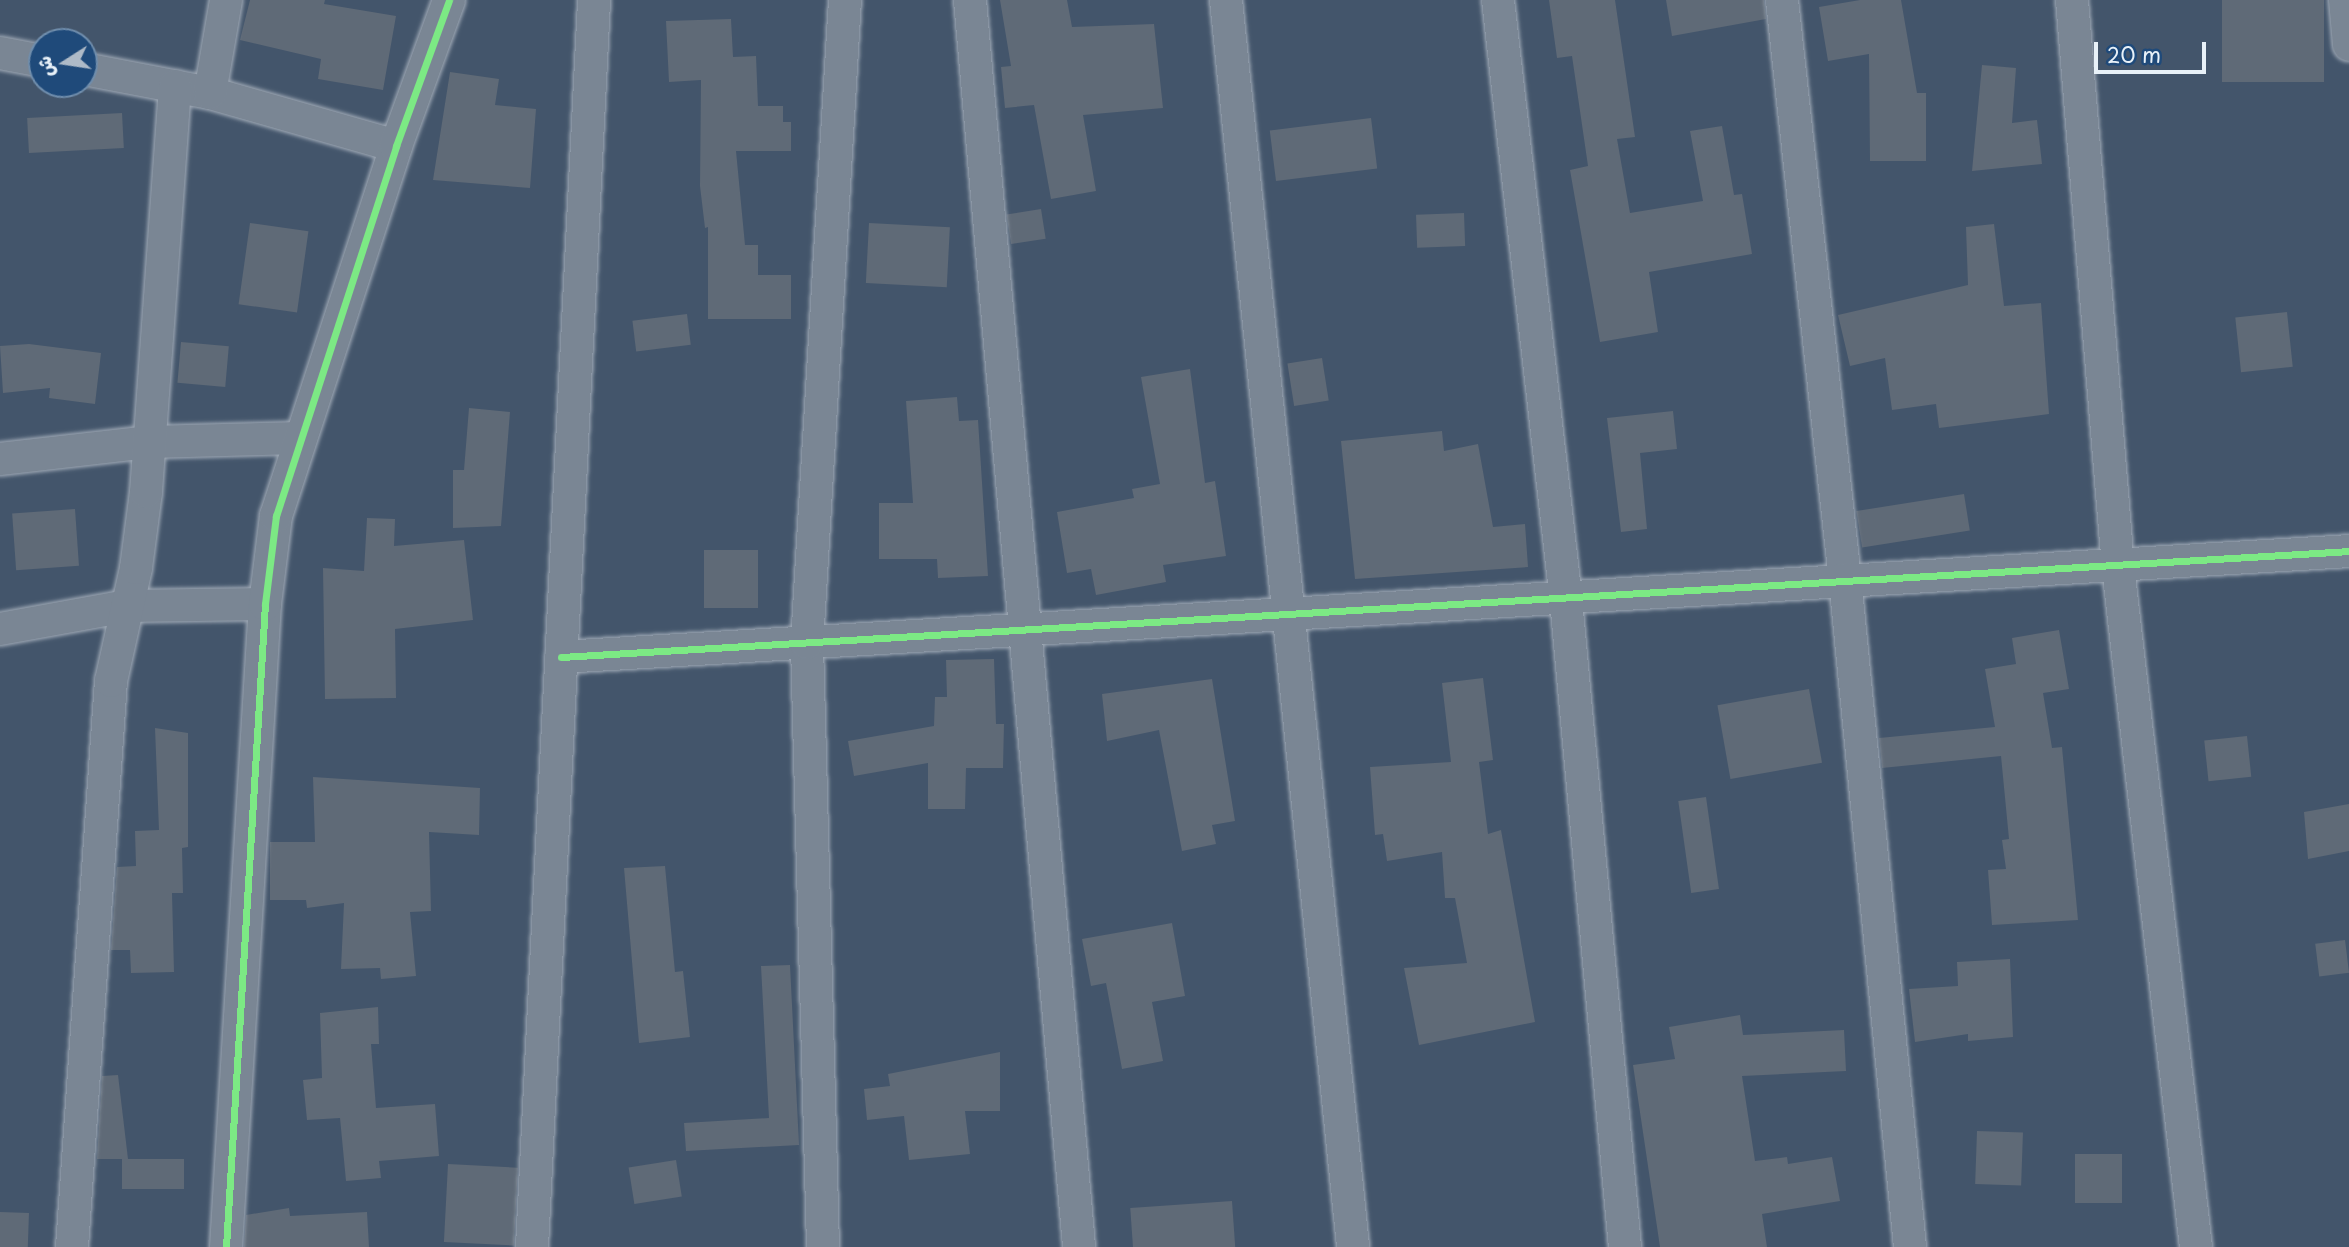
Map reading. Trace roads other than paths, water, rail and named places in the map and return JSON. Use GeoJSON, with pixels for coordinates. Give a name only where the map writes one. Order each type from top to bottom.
{"type":"FeatureCollection","features":[{"type":"Feature","properties":{"kind":"street"},"geometry":{"type":"LineString","coordinates":[[210,93],[226,0]]}},
{"type":"Feature","properties":{"kind":"street"},"geometry":{"type":"LineString","coordinates":[[226,1247],[265,604],[276,516],[299,438],[396,146],[449,0]]}},
{"type":"Feature","properties":{"kind":"street"},"geometry":{"type":"LineString","coordinates":[[532,1247],[594,0]]}},
{"type":"Feature","properties":{"kind":"street"},"geometry":{"type":"LineString","coordinates":[[822,1247],[807,643],[845,0]]}},
{"type":"Feature","properties":{"kind":"street"},"geometry":{"type":"LineString","coordinates":[[970,0],[1079,1247]]}},
{"type":"Feature","properties":{"kind":"street"},"geometry":{"type":"LineString","coordinates":[[1226,0],[1353,1247]]}},
{"type":"Feature","properties":{"kind":"street"},"geometry":{"type":"LineString","coordinates":[[1498,0],[1566,600],[1625,1247]]}},
{"type":"Feature","properties":{"kind":"street"},"geometry":{"type":"LineString","coordinates":[[1782,0],[1845,579],[1910,1247]]}},
{"type":"Feature","properties":{"kind":"street"},"geometry":{"type":"LineString","coordinates":[[2072,0],[2118,567],[2196,1247]]}},
{"type":"Feature","properties":{"kind":"street"},"geometry":{"type":"LineString","coordinates":[[2345,0],[2349,45]]}},
{"type":"Feature","properties":{"kind":"street"},"geometry":{"type":"LineString","coordinates":[[0,53],[28,58]]}},
{"type":"Feature","properties":{"kind":"street"},"geometry":{"type":"LineString","coordinates":[[98,72],[210,93],[396,146]]}},
{"type":"Feature","properties":{"kind":"street"},"geometry":{"type":"LineString","coordinates":[[72,1247],[111,681],[141,537],[175,86]]}},
{"type":"Feature","properties":{"kind":"street"},"geometry":{"type":"LineString","coordinates":[[0,459],[150,442],[299,438]]}},
{"type":"Feature","properties":{"kind":"street"},"geometry":{"type":"LineString","coordinates":[[561,657],[1023,627],[1566,600],[1845,579],[2118,567],[2349,551]]}},
{"type":"Feature","properties":{"kind":"street"},"geometry":{"type":"LineString","coordinates":[[0,629],[127,606],[265,604]]}}]}
